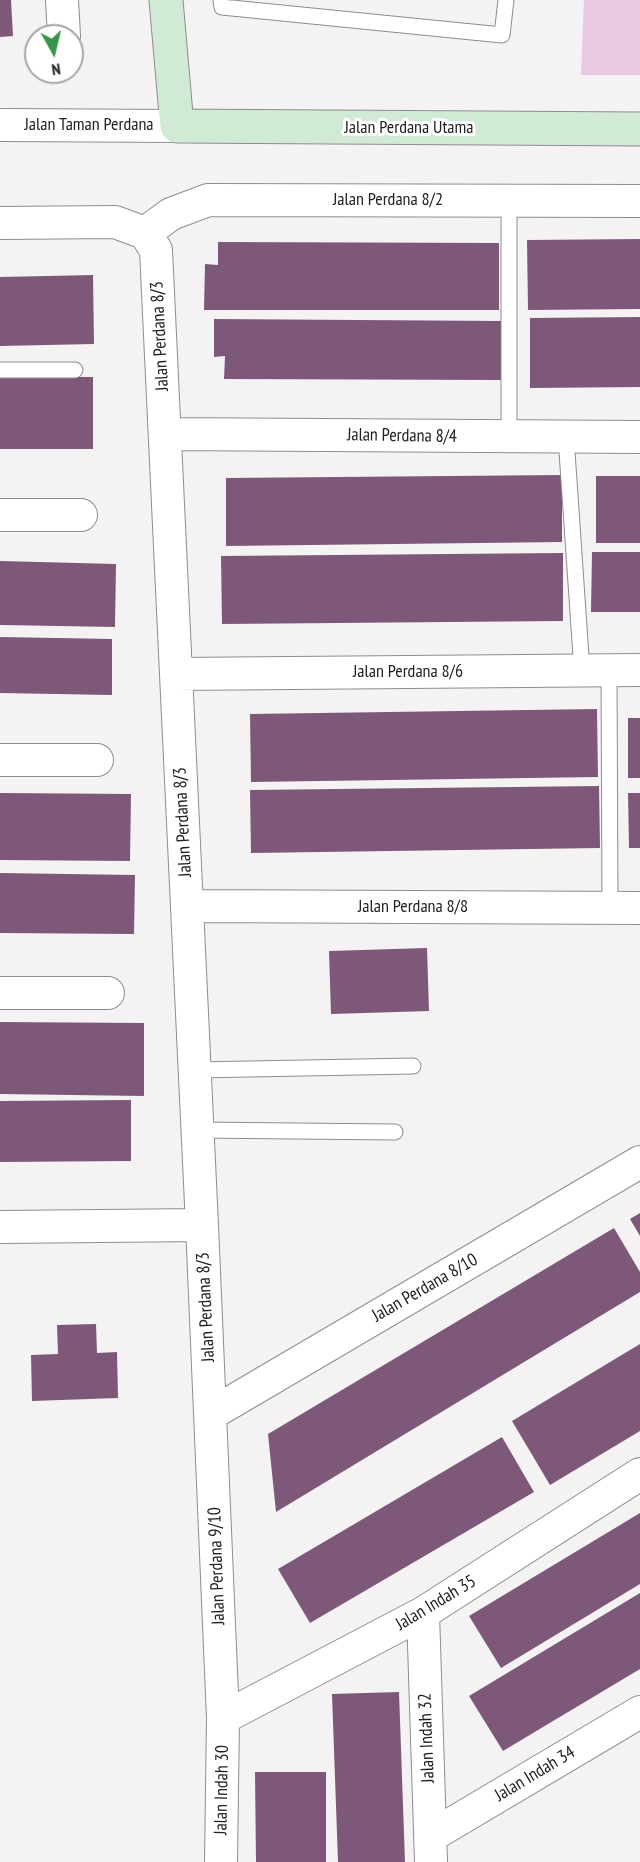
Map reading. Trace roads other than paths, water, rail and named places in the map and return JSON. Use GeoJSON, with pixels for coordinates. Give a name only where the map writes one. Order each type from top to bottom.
{"type":"FeatureCollection","features":[{"type":"Feature","properties":{"kind":"street"},"geometry":{"type":"LineString","coordinates":[[62,0],[63,24]]}},
{"type":"Feature","properties":{"kind":"street"},"geometry":{"type":"LineString","coordinates":[[166,0],[177,126]]}},
{"type":"Feature","properties":{"kind":"street","name":"Jalan Taman Perdana"},"geometry":{"type":"LineString","coordinates":[[0,125],[177,126]]}},
{"type":"Feature","properties":{"kind":"street","name":"Jalan Perdana Utama"},"geometry":{"type":"LineString","coordinates":[[177,126],[640,129]]}},
{"type":"Feature","properties":{"kind":"street","name":"Jalan Perdana 8/2"},"geometry":{"type":"LineString","coordinates":[[145,233],[171,214],[208,200],[640,201]]}},
{"type":"Feature","properties":{"kind":"street"},"geometry":{"type":"LineString","coordinates":[[0,223],[115,222],[145,233]]}},
{"type":"Feature","properties":{"kind":"street","name":"Jalan Perdana 8/3"},"geometry":{"type":"LineString","coordinates":[[145,233],[156,250],[211,1414]]}},
{"type":"Feature","properties":{"kind":"street","name":"Jalan Perdana 8/4"},"geometry":{"type":"LineString","coordinates":[[165,434],[640,437]]}},
{"type":"Feature","properties":{"kind":"street"},"geometry":{"type":"LineString","coordinates":[[0,515],[81,515]]}},
{"type":"Feature","properties":{"kind":"street","name":"Jalan Perdana 8/6"},"geometry":{"type":"LineString","coordinates":[[176,674],[640,670]]}},
{"type":"Feature","properties":{"kind":"street"},"geometry":{"type":"LineString","coordinates":[[0,760],[97,760]]}},
{"type":"Feature","properties":{"kind":"street","name":"Jalan Perdana 8/8"},"geometry":{"type":"LineString","coordinates":[[187,906],[625,908]]}},
{"type":"Feature","properties":{"kind":"street"},"geometry":{"type":"LineString","coordinates":[[0,993],[108,993]]}},
{"type":"Feature","properties":{"kind":"street","name":"Jalan Perdana 8/10"},"geometry":{"type":"LineString","coordinates":[[211,1414],[640,1162]]}},
{"type":"Feature","properties":{"kind":"street"},"geometry":{"type":"LineString","coordinates":[[0,1227],[202,1225]]}},
{"type":"Feature","properties":{"kind":"street","name":"Jalan Perdana 9/10"},"geometry":{"type":"LineString","coordinates":[[211,1414],[223,1718]]}},
{"type":"Feature","properties":{"kind":"street","name":"Jalan Indah 35"},"geometry":{"type":"LineString","coordinates":[[223,1718],[423,1613],[640,1474]]}},
{"type":"Feature","properties":{"kind":"street","name":"Jalan Indah 32"},"geometry":{"type":"LineString","coordinates":[[423,1613],[431,1849]]}},
{"type":"Feature","properties":{"kind":"street","name":"Jalan Indah 34"},"geometry":{"type":"LineString","coordinates":[[431,1849],[640,1712]]}},
{"type":"Feature","properties":{"kind":"street","name":"Jalan Indah 30"},"geometry":{"type":"LineString","coordinates":[[221,1862],[223,1718]]}},
{"type":"Feature","properties":{"kind":"lane"},"geometry":{"type":"LineString","coordinates":[[221,0],[222,7],[502,35],[506,0]]}},
{"type":"Feature","properties":{"kind":"lane"},"geometry":{"type":"LineString","coordinates":[[509,201],[509,437]]}},
{"type":"Feature","properties":{"kind":"lane"},"geometry":{"type":"LineString","coordinates":[[0,370],[75,370]]}},
{"type":"Feature","properties":{"kind":"lane"},"geometry":{"type":"LineString","coordinates":[[566,437],[625,908]]}},
{"type":"Feature","properties":{"kind":"lane"},"geometry":{"type":"LineString","coordinates":[[195,1070],[413,1065]]}},
{"type":"Feature","properties":{"kind":"lane"},"geometry":{"type":"LineString","coordinates":[[197,1130],[395,1132]]}}]}
